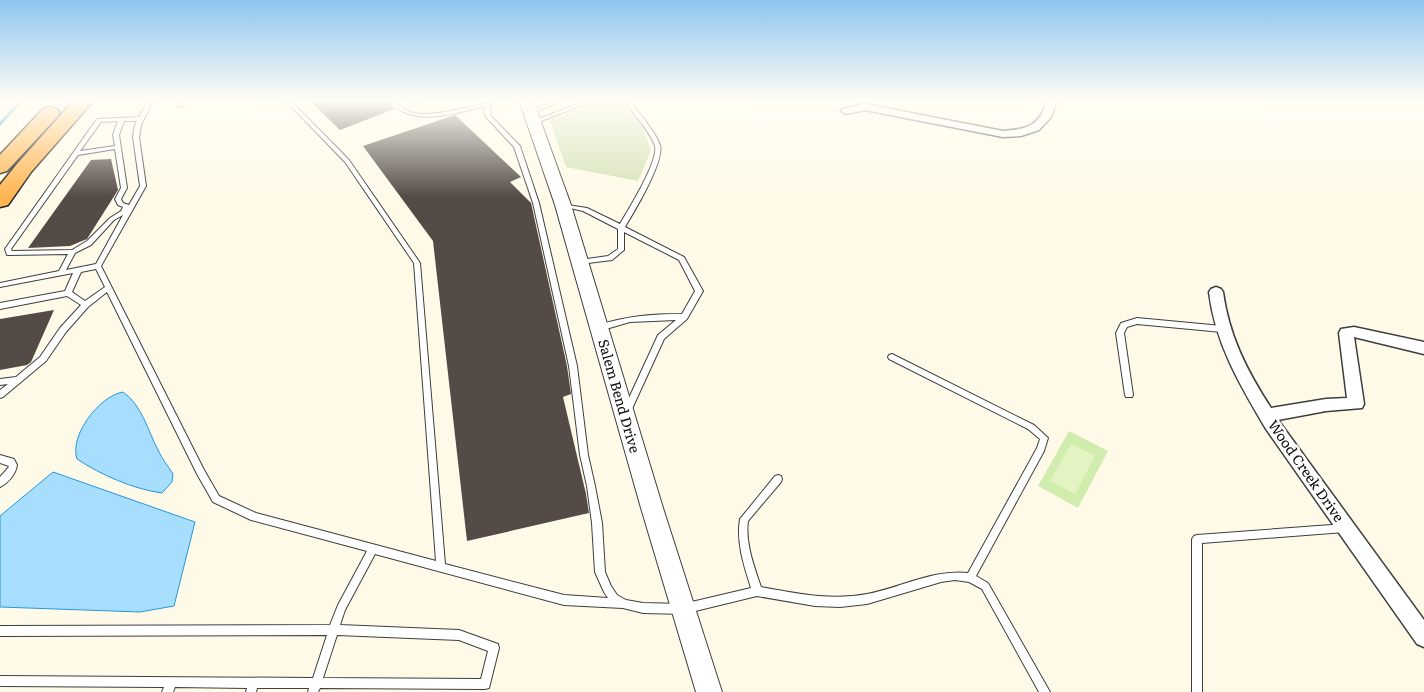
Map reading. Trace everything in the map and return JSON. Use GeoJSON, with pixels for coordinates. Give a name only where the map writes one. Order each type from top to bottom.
{"type":"FeatureCollection","features":[{"type":"Feature","properties":{"kind":"highway"},"geometry":{"type":"LineString","coordinates":[[0,167],[32,132]]}},
{"type":"Feature","properties":{"kind":"highway"},"geometry":{"type":"LineString","coordinates":[[0,200],[24,168],[56,132]]}},
{"type":"Feature","properties":{"kind":"street","name":"Salem Bend Drive"},"geometry":{"type":"LineString","coordinates":[[537,132],[564,205],[599,328],[709,692]]}},
{"type":"Feature","properties":{"kind":"street"},"geometry":{"type":"LineString","coordinates":[[993,132],[1002,134],[1024,132]]}},
{"type":"Feature","properties":{"kind":"street","name":"Wood Creek Drive"},"geometry":{"type":"LineString","coordinates":[[1216,292],[1222,329],[1240,372],[1266,415],[1424,637]]}},
{"type":"Feature","properties":{"kind":"street"},"geometry":{"type":"LineString","coordinates":[[1266,415],[1326,405],[1356,404],[1346,333],[1354,332],[1424,348]]}},
{"type":"Feature","properties":{"kind":"lane"},"geometry":{"type":"LineString","coordinates":[[90,132],[8,249],[9,254],[73,252],[89,243],[112,219],[126,211]]}},
{"type":"Feature","properties":{"kind":"lane"},"geometry":{"type":"LineString","coordinates":[[117,132],[124,188],[118,199],[120,204],[127,206],[126,211]]}},
{"type":"Feature","properties":{"kind":"lane"},"geometry":{"type":"LineString","coordinates":[[98,266],[126,211],[142,186],[137,132]]}},
{"type":"Feature","properties":{"kind":"lane"},"geometry":{"type":"LineString","coordinates":[[319,132],[347,161],[417,263],[441,568]]}},
{"type":"Feature","properties":{"kind":"lane"},"geometry":{"type":"LineString","coordinates":[[504,132],[521,152],[536,203],[574,366],[584,455],[592,486],[597,523],[600,572],[610,594],[624,604]]}},
{"type":"Feature","properties":{"kind":"lane"},"geometry":{"type":"LineString","coordinates":[[580,262],[610,258],[621,250],[621,228],[644,188],[658,154],[658,147],[650,132]]}},
{"type":"Feature","properties":{"kind":"lane"},"geometry":{"type":"LineString","coordinates":[[76,153],[118,147]]}},
{"type":"Feature","properties":{"kind":"lane"},"geometry":{"type":"LineString","coordinates":[[564,205],[585,209],[682,259],[699,291],[684,317],[661,337],[625,415]]}},
{"type":"Feature","properties":{"kind":"lane"},"geometry":{"type":"LineString","coordinates":[[61,273],[73,252]]}},
{"type":"Feature","properties":{"kind":"lane"},"geometry":{"type":"LineString","coordinates":[[0,285],[98,266]]}},
{"type":"Feature","properties":{"kind":"lane"},"geometry":{"type":"LineString","coordinates":[[98,266],[200,471],[216,499],[254,517],[564,600],[624,604],[643,608],[683,609],[757,591],[815,601],[840,602],[867,599],[941,578],[955,576],[970,578],[985,586],[1045,692]]}},
{"type":"Feature","properties":{"kind":"lane"},"geometry":{"type":"LineString","coordinates":[[68,293],[78,270]]}},
{"type":"Feature","properties":{"kind":"lane"},"geometry":{"type":"LineString","coordinates":[[0,394],[43,359],[63,330],[85,306],[109,288]]}},
{"type":"Feature","properties":{"kind":"lane"},"geometry":{"type":"LineString","coordinates":[[0,306],[68,293],[85,306]]}},
{"type":"Feature","properties":{"kind":"lane"},"geometry":{"type":"LineString","coordinates":[[599,328],[619,320],[684,317]]}},
{"type":"Feature","properties":{"kind":"lane"},"geometry":{"type":"LineString","coordinates":[[1129,395],[1120,333],[1124,325],[1137,321],[1222,329]]}},
{"type":"Feature","properties":{"kind":"lane"},"geometry":{"type":"LineString","coordinates":[[892,357],[1031,427],[1044,438],[1041,449],[970,578]]}},
{"type":"Feature","properties":{"kind":"lane"},"geometry":{"type":"LineString","coordinates":[[0,382],[20,379]]}},
{"type":"Feature","properties":{"kind":"lane"},"geometry":{"type":"LineString","coordinates":[[0,460],[10,462],[13,465],[12,470],[0,483]]}},
{"type":"Feature","properties":{"kind":"lane"},"geometry":{"type":"LineString","coordinates":[[757,591],[750,568],[742,526],[744,519],[778,479]]}},
{"type":"Feature","properties":{"kind":"lane"},"geometry":{"type":"LineString","coordinates":[[1196,692],[1197,539],[1345,528]]}},
{"type":"Feature","properties":{"kind":"lane"},"geometry":{"type":"LineString","coordinates":[[315,687],[341,608],[372,549]]}},
{"type":"Feature","properties":{"kind":"lane"},"geometry":{"type":"LineString","coordinates":[[0,631],[334,630],[459,635],[494,648],[485,684],[170,687],[0,681]]}},
{"type":"Feature","properties":{"kind":"green space"},"geometry":{"type":"Polygon","coordinates":[[[554,132],[644,132],[651,150],[638,181],[566,167],[554,132]]]}},
{"type":"Feature","properties":{"kind":"green space"},"geometry":{"type":"Polygon","coordinates":[[[1069,431],[1108,451],[1078,508],[1038,486],[1069,431]]]}},
{"type":"Feature","properties":{"kind":"green space"},"geometry":{"type":"Polygon","coordinates":[[[1071,444],[1095,456],[1075,494],[1050,481],[1071,444]]]}},
{"type":"Feature","properties":{"kind":"water"},"geometry":{"type":"Polygon","coordinates":[[[123,392],[130,397],[140,411],[160,453],[173,474],[172,482],[162,493],[118,480],[77,459],[77,439],[88,418],[105,401],[123,392]]]}},
{"type":"Feature","properties":{"kind":"water"},"geometry":{"type":"Polygon","coordinates":[[[53,472],[195,522],[174,606],[140,612],[0,607],[0,516],[53,472]]]}},
{"type":"Feature","properties":{"kind":"building"},"geometry":{"type":"Polygon","coordinates":[[[404,132],[473,132],[521,177],[510,182],[531,203],[567,366],[571,394],[563,397],[589,513],[467,541],[433,241],[363,146],[404,132]]]}},
{"type":"Feature","properties":{"kind":"building"},"geometry":{"type":"Polygon","coordinates":[[[111,159],[118,190],[87,239],[70,246],[28,248],[91,160],[111,159]]]}},
{"type":"Feature","properties":{"kind":"building"},"geometry":{"type":"Polygon","coordinates":[[[54,310],[31,362],[27,365],[0,370],[0,319],[54,310]]]}}]}
